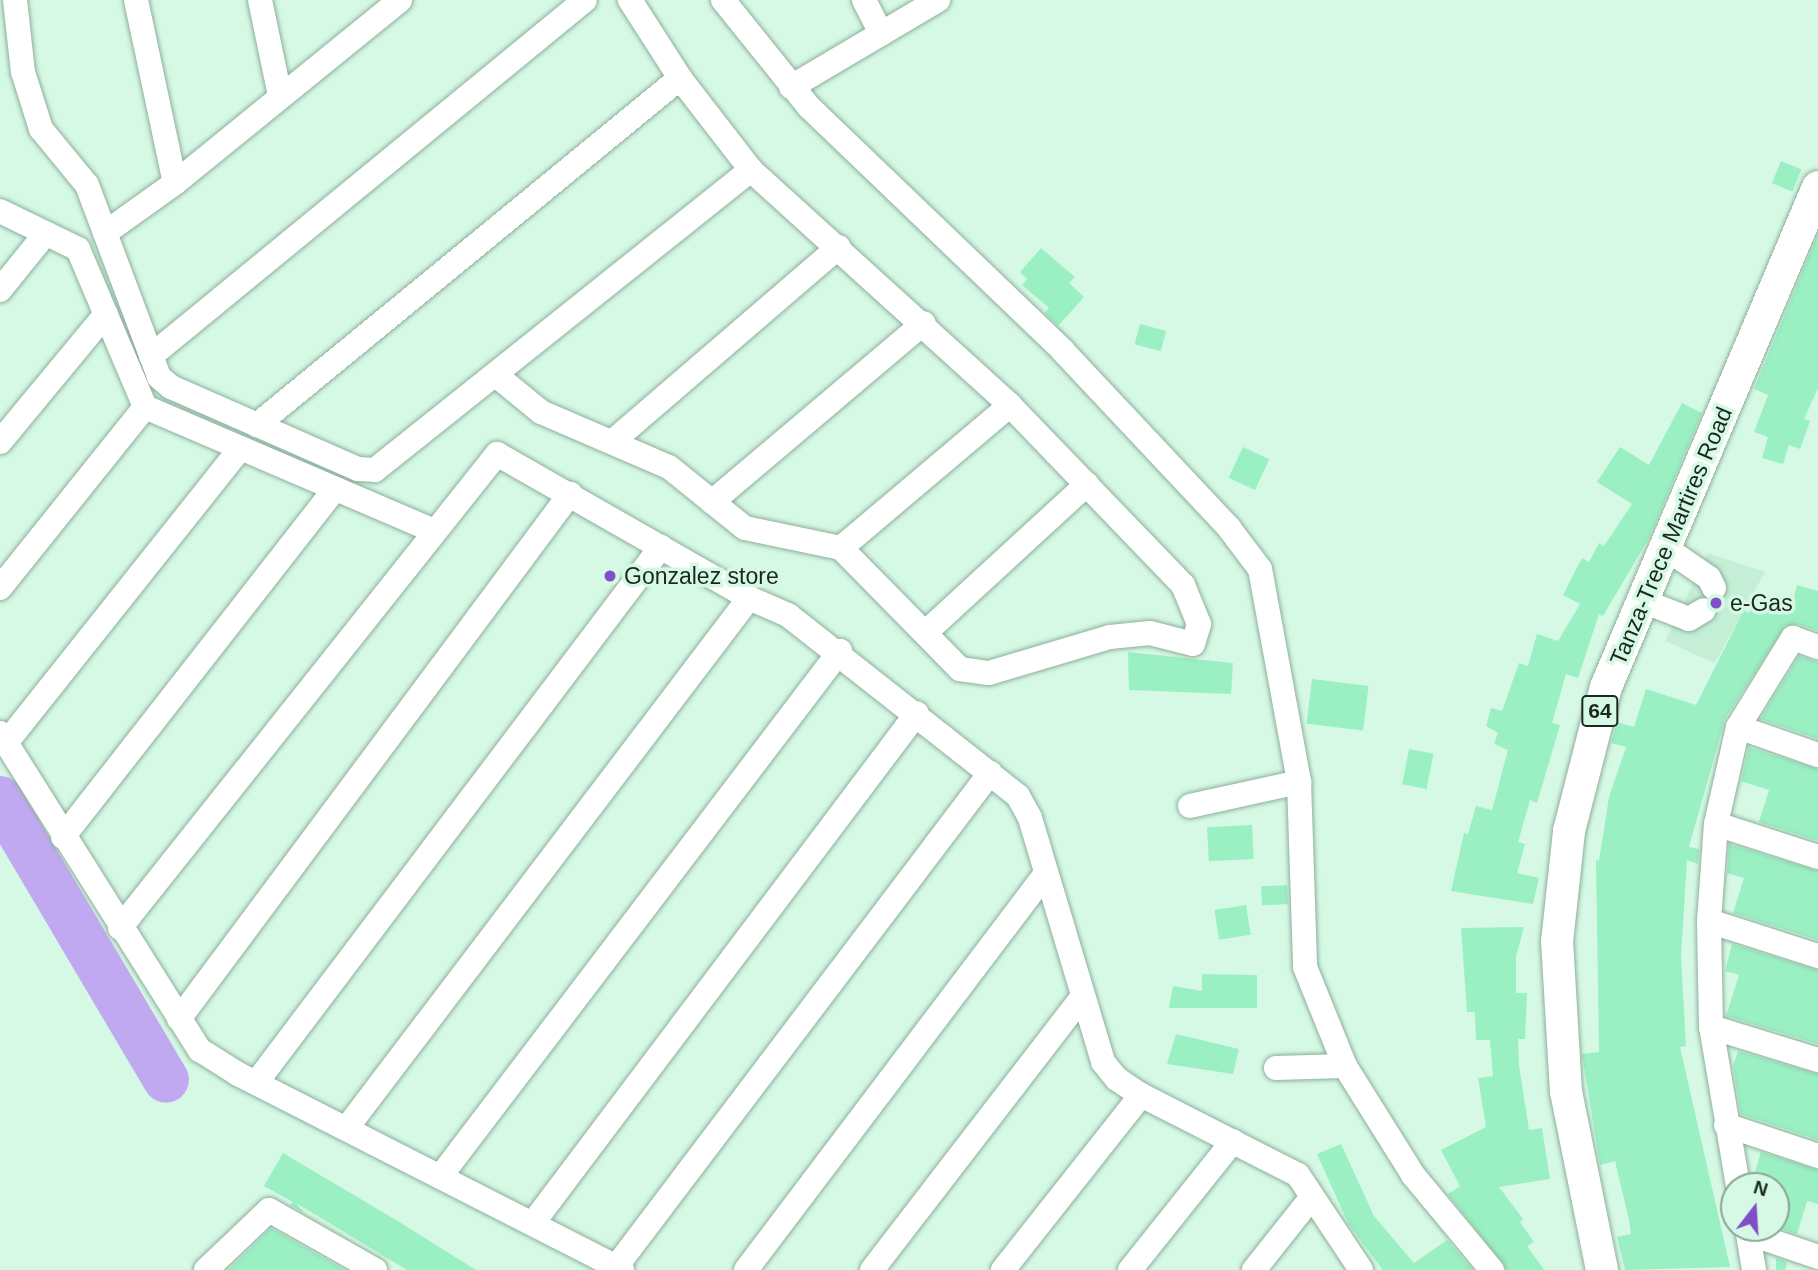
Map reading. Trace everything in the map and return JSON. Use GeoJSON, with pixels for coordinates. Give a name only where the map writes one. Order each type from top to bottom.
{"type":"FeatureCollection","features":[{"type":"Feature","properties":{"kind":"main road","name":"Tanza-Trece Martires Road"},"geometry":{"type":"LineString","coordinates":[[1602,1270],[1566,1092],[1557,942],[1569,831],[1606,687],[1667,549],[1818,187]]}},
{"type":"Feature","properties":{"kind":"street"},"geometry":{"type":"LineString","coordinates":[[15,0],[23,72],[41,129],[87,185],[159,377],[171,387],[359,469],[375,470],[497,376],[751,170]]}},
{"type":"Feature","properties":{"kind":"street"},"geometry":{"type":"LineString","coordinates":[[136,0],[175,183]]}},
{"type":"Feature","properties":{"kind":"street"},"geometry":{"type":"LineString","coordinates":[[260,0],[280,96]]}},
{"type":"Feature","properties":{"kind":"street"},"geometry":{"type":"LineString","coordinates":[[151,356],[585,0]]}},
{"type":"Feature","properties":{"kind":"street"},"geometry":{"type":"LineString","coordinates":[[497,376],[541,412],[669,467],[745,527],[841,548],[960,669],[989,673],[1110,637],[1150,633],[1193,644],[1199,624],[1183,584],[1010,405],[924,323],[751,170],[680,78],[630,0]]}},
{"type":"Feature","properties":{"kind":"street"},"geometry":{"type":"LineString","coordinates":[[723,0],[791,87],[1063,351],[1229,528],[1260,569],[1299,782],[1305,967],[1345,1066],[1413,1175],[1492,1270]]}},
{"type":"Feature","properties":{"kind":"street"},"geometry":{"type":"LineString","coordinates":[[864,0],[881,34]]}},
{"type":"Feature","properties":{"kind":"street"},"geometry":{"type":"LineString","coordinates":[[791,87],[939,0]]}},
{"type":"Feature","properties":{"kind":"street"},"geometry":{"type":"LineString","coordinates":[[105,233],[175,183],[391,4]]}},
{"type":"Feature","properties":{"kind":"street"},"geometry":{"type":"LineString","coordinates":[[257,425],[680,78]]}},
{"type":"Feature","properties":{"kind":"street"},"geometry":{"type":"LineString","coordinates":[[0,211],[78,248],[87,260],[106,314],[145,407],[434,531]]}},
{"type":"Feature","properties":{"kind":"street"},"geometry":{"type":"LineString","coordinates":[[0,290],[46,233]]}},
{"type":"Feature","properties":{"kind":"street"},"geometry":{"type":"LineString","coordinates":[[612,442],[839,247]]}},
{"type":"Feature","properties":{"kind":"street"},"geometry":{"type":"LineString","coordinates":[[0,442],[106,314]]}},
{"type":"Feature","properties":{"kind":"street"},"geometry":{"type":"LineString","coordinates":[[712,502],[924,323]]}},
{"type":"Feature","properties":{"kind":"street"},"geometry":{"type":"LineString","coordinates":[[841,548],[1010,405]]}},
{"type":"Feature","properties":{"kind":"street"},"geometry":{"type":"LineString","coordinates":[[0,588],[145,407]]}},
{"type":"Feature","properties":{"kind":"street"},"geometry":{"type":"LineString","coordinates":[[240,448],[3,738],[63,838],[200,1050],[256,1083],[619,1268],[990,773]]}},
{"type":"Feature","properties":{"kind":"street"},"geometry":{"type":"LineString","coordinates":[[120,928],[497,454],[749,598],[788,615],[840,651],[1018,796],[1030,818],[1044,876],[1103,1062],[1117,1079],[1141,1095],[1287,1167],[1298,1175],[1361,1270]]}},
{"type":"Feature","properties":{"kind":"street"},"geometry":{"type":"LineString","coordinates":[[925,633],[1087,484]]}},
{"type":"Feature","properties":{"kind":"street"},"geometry":{"type":"LineString","coordinates":[[63,838],[335,489]]}},
{"type":"Feature","properties":{"kind":"street"},"geometry":{"type":"LineString","coordinates":[[179,1018],[570,494]]}},
{"type":"Feature","properties":{"kind":"street"},"geometry":{"type":"LineString","coordinates":[[256,1083],[661,547]]}},
{"type":"Feature","properties":{"kind":"street"},"geometry":{"type":"LineString","coordinates":[[1667,549],[1709,578],[1714,588]]}},
{"type":"Feature","properties":{"kind":"street"},"geometry":{"type":"LineString","coordinates":[[346,1129],[749,598]]}},
{"type":"Feature","properties":{"kind":"street"},"geometry":{"type":"LineString","coordinates":[[1643,601],[1689,619],[1704,610]]}},
{"type":"Feature","properties":{"kind":"street"},"geometry":{"type":"LineString","coordinates":[[1735,1172],[1712,1027],[1709,921],[1716,824],[1738,727],[1793,638],[1818,647]]}},
{"type":"Feature","properties":{"kind":"street"},"geometry":{"type":"LineString","coordinates":[[440,1177],[840,651]]}},
{"type":"Feature","properties":{"kind":"street"},"geometry":{"type":"LineString","coordinates":[[533,1223],[917,713]]}},
{"type":"Feature","properties":{"kind":"street"},"geometry":{"type":"LineString","coordinates":[[1738,727],[1818,755]]}},
{"type":"Feature","properties":{"kind":"street"},"geometry":{"type":"LineString","coordinates":[[1190,806],[1299,782]]}},
{"type":"Feature","properties":{"kind":"street"},"geometry":{"type":"LineString","coordinates":[[1716,824],[1818,858]]}},
{"type":"Feature","properties":{"kind":"street"},"geometry":{"type":"LineString","coordinates":[[746,1270],[1044,876]]}},
{"type":"Feature","properties":{"kind":"street"},"geometry":{"type":"LineString","coordinates":[[1709,921],[1818,956]]}},
{"type":"Feature","properties":{"kind":"street"},"geometry":{"type":"LineString","coordinates":[[872,1270],[1082,997]]}},
{"type":"Feature","properties":{"kind":"street"},"geometry":{"type":"LineString","coordinates":[[1712,1027],[1818,1060]]}},
{"type":"Feature","properties":{"kind":"street"},"geometry":{"type":"LineString","coordinates":[[1276,1068],[1345,1066]]}},
{"type":"Feature","properties":{"kind":"street"},"geometry":{"type":"LineString","coordinates":[[1003,1270],[1141,1095]]}},
{"type":"Feature","properties":{"kind":"street"},"geometry":{"type":"LineString","coordinates":[[1726,1125],[1818,1156]]}},
{"type":"Feature","properties":{"kind":"street"},"geometry":{"type":"LineString","coordinates":[[1130,1270],[1233,1141]]}},
{"type":"Feature","properties":{"kind":"street"},"geometry":{"type":"LineString","coordinates":[[1254,1270],[1311,1198]]}},
{"type":"Feature","properties":{"kind":"street"},"geometry":{"type":"LineString","coordinates":[[206,1270],[268,1210],[375,1270]]}},
{"type":"Feature","properties":{"kind":"street"},"geometry":{"type":"LineString","coordinates":[[1750,1242],[1754,1270]]}},
{"type":"Feature","properties":{"kind":"street"},"geometry":{"type":"LineString","coordinates":[[1779,1242],[1818,1256]]}},
{"type":"Feature","properties":{"kind":"shaded area"},"geometry":{"type":"Polygon","coordinates":[[[1708,553],[1765,572],[1715,663],[1665,641],[1708,553]]]}},
{"type":"Feature","properties":{"kind":"building"},"geometry":{"type":"Polygon","coordinates":[[[1781,161],[1801,169],[1792,191],[1772,183],[1781,161]]]}},
{"type":"Feature","properties":{"kind":"building"},"geometry":{"type":"Polygon","coordinates":[[[1818,234],[1818,388],[1804,419],[1810,421],[1800,449],[1789,445],[1783,464],[1762,458],[1768,437],[1754,432],[1768,395],[1754,389],[1818,234]]]}},
{"type":"Feature","properties":{"kind":"building"},"geometry":{"type":"Polygon","coordinates":[[[1041,248],[1075,277],[1069,283],[1084,297],[1058,326],[1045,313],[1049,308],[1022,285],[1027,279],[1020,272],[1041,248]]]}},
{"type":"Feature","properties":{"kind":"building"},"geometry":{"type":"Polygon","coordinates":[[[1140,324],[1166,331],[1161,351],[1135,344],[1140,324]]]}},
{"type":"Feature","properties":{"kind":"building"},"geometry":{"type":"Polygon","coordinates":[[[1682,403],[1702,413],[1649,538],[1603,616],[1599,614],[1578,678],[1566,674],[1552,723],[1560,725],[1537,803],[1530,800],[1518,842],[1525,844],[1517,873],[1539,878],[1533,904],[1451,891],[1464,833],[1468,834],[1476,806],[1492,810],[1508,750],[1494,744],[1498,733],[1486,726],[1491,708],[1502,711],[1519,663],[1528,666],[1537,634],[1558,641],[1580,604],[1563,595],[1582,558],[1589,562],[1599,543],[1604,546],[1632,504],[1597,482],[1620,447],[1649,465],[1682,403]]]}},
{"type":"Feature","properties":{"kind":"building"},"geometry":{"type":"Polygon","coordinates":[[[1243,447],[1269,459],[1255,490],[1229,478],[1243,447]]]}},
{"type":"Feature","properties":{"kind":"building"},"geometry":{"type":"Polygon","coordinates":[[[1797,585],[1818,591],[1818,631],[1797,624],[1785,626],[1725,719],[1689,847],[1699,849],[1698,864],[1687,860],[1681,956],[1686,1046],[1680,1047],[1720,1223],[1720,1242],[1724,1242],[1730,1267],[1625,1270],[1617,1237],[1631,1234],[1629,1220],[1615,1161],[1600,1165],[1582,1054],[1599,1052],[1596,860],[1599,861],[1609,797],[1626,747],[1611,743],[1617,722],[1634,727],[1646,689],[1696,705],[1744,610],[1749,613],[1757,597],[1790,613],[1797,585]]]}},
{"type":"Feature","properties":{"kind":"building"},"geometry":{"type":"Polygon","coordinates":[[[1128,652],[1233,663],[1231,694],[1129,690],[1128,652]]]}},
{"type":"Feature","properties":{"kind":"building"},"geometry":{"type":"Polygon","coordinates":[[[1799,656],[1818,662],[1818,739],[1760,719],[1799,656]]]}},
{"type":"Feature","properties":{"kind":"building"},"geometry":{"type":"Polygon","coordinates":[[[1312,679],[1369,686],[1363,731],[1307,724],[1312,679]]]}},
{"type":"Feature","properties":{"kind":"building"},"geometry":{"type":"Polygon","coordinates":[[[1749,747],[1818,769],[1818,841],[1759,822],[1769,790],[1741,781],[1749,747]]]}},
{"type":"Feature","properties":{"kind":"building"},"geometry":{"type":"Polygon","coordinates":[[[1409,749],[1434,754],[1427,789],[1402,784],[1409,749]]]}},
{"type":"Feature","properties":{"kind":"building"},"geometry":{"type":"Polygon","coordinates":[[[1252,825],[1254,859],[1209,861],[1207,827],[1252,825]]]}},
{"type":"Feature","properties":{"kind":"building"},"geometry":{"type":"Polygon","coordinates":[[[1729,844],[1818,871],[1818,940],[1733,913],[1744,878],[1727,873],[1729,844]]]}},
{"type":"Feature","properties":{"kind":"building"},"geometry":{"type":"Polygon","coordinates":[[[1287,885],[1288,904],[1262,905],[1261,886],[1287,885]]]}},
{"type":"Feature","properties":{"kind":"building"},"geometry":{"type":"Polygon","coordinates":[[[1246,905],[1251,935],[1219,940],[1214,910],[1246,905]]]}},
{"type":"Feature","properties":{"kind":"building"},"geometry":{"type":"Polygon","coordinates":[[[1524,927],[1516,957],[1516,993],[1527,993],[1525,1039],[1518,1039],[1519,1065],[1529,1130],[1542,1128],[1550,1179],[1499,1187],[1523,1219],[1520,1222],[1534,1242],[1527,1246],[1544,1270],[1507,1270],[1448,1194],[1460,1186],[1441,1150],[1486,1127],[1478,1078],[1493,1076],[1490,1040],[1476,1040],[1475,1012],[1467,1012],[1461,928],[1524,927]]]}},
{"type":"Feature","properties":{"kind":"building"},"geometry":{"type":"Polygon","coordinates":[[[1732,944],[1818,970],[1818,1044],[1726,1016],[1739,975],[1725,971],[1732,944]]]}},
{"type":"Feature","properties":{"kind":"building"},"geometry":{"type":"Polygon","coordinates":[[[1202,974],[1257,975],[1257,1008],[1169,1008],[1173,986],[1202,991],[1202,974]]]}},
{"type":"Feature","properties":{"kind":"building"},"geometry":{"type":"Polygon","coordinates":[[[1176,1034],[1239,1049],[1233,1074],[1167,1064],[1176,1034]]]}},
{"type":"Feature","properties":{"kind":"building"},"geometry":{"type":"Polygon","coordinates":[[[1738,1051],[1818,1074],[1818,1140],[1741,1114],[1733,1066],[1738,1051]]]}},
{"type":"Feature","properties":{"kind":"building"},"geometry":{"type":"Polygon","coordinates":[[[1341,1144],[1374,1216],[1414,1263],[1447,1240],[1473,1270],[1383,1270],[1349,1225],[1317,1154],[1341,1144]]]}},
{"type":"Feature","properties":{"kind":"building"},"geometry":{"type":"Polygon","coordinates":[[[1761,1152],[1818,1170],[1818,1204],[1807,1201],[1797,1234],[1790,1232],[1790,1172],[1755,1172],[1761,1152]]]}},
{"type":"Feature","properties":{"kind":"building"},"geometry":{"type":"Polygon","coordinates":[[[283,1153],[476,1270],[407,1270],[296,1203],[304,1213],[290,1205],[293,1202],[264,1186],[283,1153]]]}},
{"type":"Feature","properties":{"kind":"building"},"geometry":{"type":"Polygon","coordinates":[[[271,1228],[345,1270],[228,1270],[271,1228]]]}},
{"type":"Feature","properties":{"kind":"building"},"geometry":{"type":"Polygon","coordinates":[[[1776,1258],[1787,1262],[1785,1270],[1776,1270],[1776,1258]]]}},
{"type":"Feature","properties":{"kind":"waterway"},"geometry":{"type":"LineString","coordinates":[[0,799],[166,1080]]}},
{"type":"Feature","properties":{"kind":"place","name":"Gonzalez store"},"geometry":{"type":"Point","coordinates":[610,576]}},
{"type":"Feature","properties":{"kind":"place","name":"e-Gas"},"geometry":{"type":"Point","coordinates":[1716,603]}}]}
